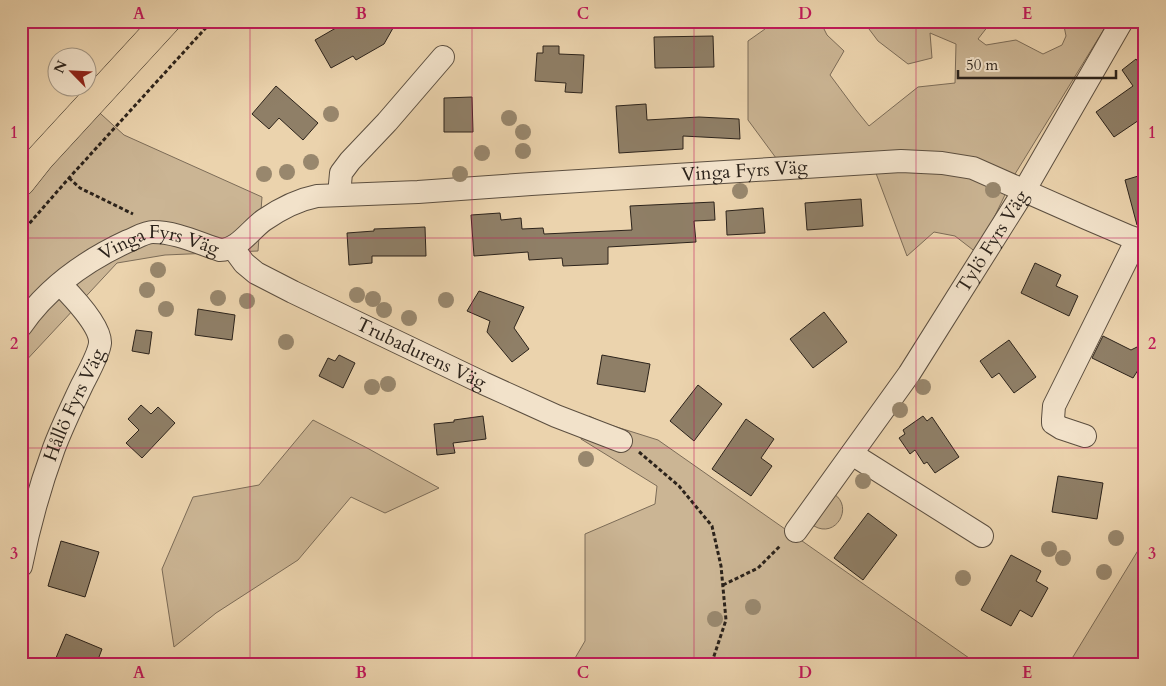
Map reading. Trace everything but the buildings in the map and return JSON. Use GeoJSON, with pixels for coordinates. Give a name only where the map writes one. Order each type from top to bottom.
{"type":"FeatureCollection","features":[{"type":"Feature","properties":{"kind":"main road"},"geometry":{"type":"LineString","coordinates":[[21,182],[40,158],[166,21]]}},
{"type":"Feature","properties":{"kind":"street","name":"Tylö Fyrs Väg"},"geometry":{"type":"LineString","coordinates":[[796,531],[905,380],[1024,191],[1122,21]]}},
{"type":"Feature","properties":{"kind":"street"},"geometry":{"type":"LineString","coordinates":[[339,195],[341,173],[350,161],[387,122],[443,57]]}},
{"type":"Feature","properties":{"kind":"street","name":"Vinga Fyrs Väg"},"geometry":{"type":"LineString","coordinates":[[21,326],[47,295],[60,284],[96,258],[150,232],[178,236],[225,250],[233,248],[263,221],[289,205],[317,196],[418,192],[901,161],[942,163],[973,168],[1141,241],[1054,406],[1053,423],[1061,428],[1085,436]]}},
{"type":"Feature","properties":{"kind":"street","name":"Trubadurens Väg"},"geometry":{"type":"LineString","coordinates":[[233,248],[244,263],[256,273],[278,284],[483,383],[556,416],[621,441]]}},
{"type":"Feature","properties":{"kind":"street","name":"Hållö Fyrs Väg"},"geometry":{"type":"LineString","coordinates":[[21,566],[40,490],[54,448],[95,360],[100,343],[97,331],[90,318],[60,284]]}},
{"type":"Feature","properties":{"kind":"street"},"geometry":{"type":"LineString","coordinates":[[852,454],[982,536]]}},
{"type":"Feature","properties":{"kind":"path"},"geometry":{"type":"LineString","coordinates":[[21,233],[212,21]]}},
{"type":"Feature","properties":{"kind":"path"},"geometry":{"type":"LineString","coordinates":[[69,178],[80,188],[116,204],[140,218],[148,224],[150,232]]}},
{"type":"Feature","properties":{"kind":"path"},"geometry":{"type":"LineString","coordinates":[[621,441],[641,454],[679,486],[712,526],[721,566],[726,620],[711,665]]}},
{"type":"Feature","properties":{"kind":"path"},"geometry":{"type":"LineString","coordinates":[[723,585],[758,568],[796,531]]}},
{"type":"Feature","properties":{"kind":"shaded area"},"geometry":{"type":"Polygon","coordinates":[[[771,21],[820,21],[827,35],[844,51],[830,75],[869,126],[918,87],[955,83],[956,44],[930,33],[932,58],[908,64],[878,41],[863,21],[992,21],[978,39],[986,45],[1016,40],[1043,54],[1062,45],[1066,36],[1063,21],[1109,21],[1015,174],[977,253],[955,236],[934,232],[907,256],[871,160],[776,158],[748,120],[748,41],[765,29],[771,21]]]}},
{"type":"Feature","properties":{"kind":"shaded area"},"geometry":{"type":"Polygon","coordinates":[[[77,98],[83,98],[124,135],[262,197],[258,251],[165,255],[117,263],[21,366],[21,161],[77,98]]]}},
{"type":"Feature","properties":{"kind":"shaded area"},"geometry":{"type":"Polygon","coordinates":[[[589,416],[604,423],[658,440],[979,665],[571,665],[585,641],[585,534],[655,504],[657,486],[581,439],[589,416]]]}},
{"type":"Feature","properties":{"kind":"shaded area"},"geometry":{"type":"Polygon","coordinates":[[[313,420],[439,488],[385,513],[351,497],[298,560],[216,613],[174,647],[162,569],[193,497],[259,485],[313,420]]]}},
{"type":"Feature","properties":{"kind":"shaded area"},"geometry":{"type":"Polygon","coordinates":[[[834,494],[840,500],[842,506],[840,520],[829,528],[822,529],[814,526],[834,494]]]}},
{"type":"Feature","properties":{"kind":"shaded area"},"geometry":{"type":"Polygon","coordinates":[[[1145,539],[1145,665],[1068,665],[1145,539]]]}}]}
